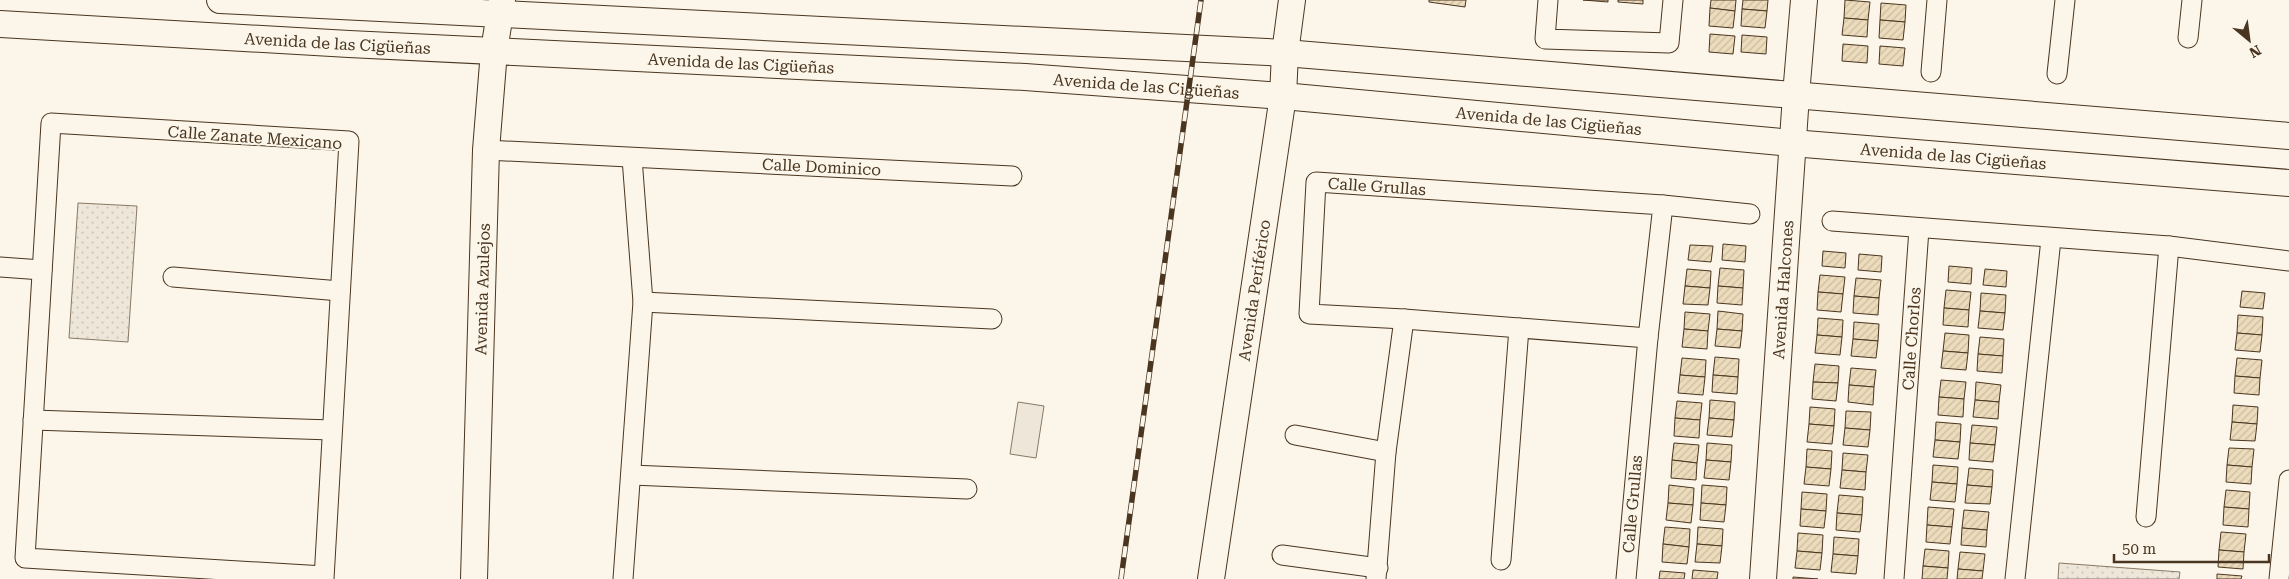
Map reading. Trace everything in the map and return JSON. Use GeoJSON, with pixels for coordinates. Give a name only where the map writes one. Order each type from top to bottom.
{"type":"FeatureCollection","features":[{"type":"Feature","properties":{"kind":"main road"},"geometry":{"type":"LineString","coordinates":[[220,0],[500,7],[1285,52],[2289,136]]}},
{"type":"Feature","properties":{"kind":"main road","name":"Avenida Periférico"},"geometry":{"type":"LineString","coordinates":[[1211,579],[1283,96],[1285,52],[1292,0]]}},
{"type":"Feature","properties":{"kind":"main road","name":"Avenida Halcones"},"geometry":{"type":"LineString","coordinates":[[1763,579],[1792,143],[1804,0]]}},
{"type":"Feature","properties":{"kind":"main road","name":"Avenida Azulejos"},"geometry":{"type":"LineString","coordinates":[[474,579],[486,150],[494,51],[500,7]]}},
{"type":"Feature","properties":{"kind":"main road","name":"Avenida de las Cigüeñas"},"geometry":{"type":"LineString","coordinates":[[0,24],[1026,77],[1283,96],[1792,143],[2289,183]]}},
{"type":"Feature","properties":{"kind":"street"},"geometry":{"type":"LineString","coordinates":[[1548,0],[1545,38],[1669,44],[1673,0]]}},
{"type":"Feature","properties":{"kind":"street"},"geometry":{"type":"LineString","coordinates":[[1931,72],[1937,0]]}},
{"type":"Feature","properties":{"kind":"street"},"geometry":{"type":"LineString","coordinates":[[2057,74],[2065,0]]}},
{"type":"Feature","properties":{"kind":"street"},"geometry":{"type":"LineString","coordinates":[[2188,38],[2192,0]]}},
{"type":"Feature","properties":{"kind":"street","name":"Calle Zanate Mexicano"},"geometry":{"type":"LineString","coordinates":[[52,124],[349,140],[324,578],[24,558],[42,270],[52,124]]}},
{"type":"Feature","properties":{"kind":"street","name":"Calle Dominico"},"geometry":{"type":"LineString","coordinates":[[486,150],[1012,176]]}},
{"type":"Feature","properties":{"kind":"street"},"geometry":{"type":"LineString","coordinates":[[623,579],[644,302],[632,158]]}},
{"type":"Feature","properties":{"kind":"street","name":"Calle Grullas"},"geometry":{"type":"LineString","coordinates":[[1648,338],[1404,319],[1309,314],[1316,182],[1663,204],[1750,214]]}},
{"type":"Feature","properties":{"kind":"street","name":"Calle Grullas"},"geometry":{"type":"LineString","coordinates":[[1626,579],[1648,338],[1663,204]]}},
{"type":"Feature","properties":{"kind":"street"},"geometry":{"type":"LineString","coordinates":[[1832,222],[2169,246],[2289,261]]}},
{"type":"Feature","properties":{"kind":"street","name":"Calle Chorlos"},"geometry":{"type":"LineString","coordinates":[[1894,579],[1919,229]]}},
{"type":"Feature","properties":{"kind":"street"},"geometry":{"type":"LineString","coordinates":[[2015,579],[2051,239]]}},
{"type":"Feature","properties":{"kind":"street"},"geometry":{"type":"LineString","coordinates":[[2146,517],[2169,246]]}},
{"type":"Feature","properties":{"kind":"street"},"geometry":{"type":"LineString","coordinates":[[0,267],[42,270]]}},
{"type":"Feature","properties":{"kind":"street"},"geometry":{"type":"LineString","coordinates":[[173,277],[340,291]]}},
{"type":"Feature","properties":{"kind":"street"},"geometry":{"type":"LineString","coordinates":[[644,302],[992,319]]}},
{"type":"Feature","properties":{"kind":"street"},"geometry":{"type":"LineString","coordinates":[[1282,555],[1377,573],[1386,452],[1404,319]]}},
{"type":"Feature","properties":{"kind":"street"},"geometry":{"type":"LineString","coordinates":[[1501,560],[1519,328]]}},
{"type":"Feature","properties":{"kind":"street"},"geometry":{"type":"LineString","coordinates":[[33,420],[332,430]]}},
{"type":"Feature","properties":{"kind":"street"},"geometry":{"type":"LineString","coordinates":[[1295,435],[1386,452]]}},
{"type":"Feature","properties":{"kind":"street"},"geometry":{"type":"LineString","coordinates":[[631,475],[967,490]]}},
{"type":"Feature","properties":{"kind":"street"},"geometry":{"type":"LineString","coordinates":[[2279,579],[2289,480]]}},
{"type":"Feature","properties":{"kind":"shaded area"},"geometry":{"type":"Polygon","coordinates":[[[78,203],[137,206],[128,342],[69,338],[78,203]]]}},
{"type":"Feature","properties":{"kind":"shaded area"},"geometry":{"type":"Polygon","coordinates":[[[1018,402],[1044,406],[1036,458],[1010,454],[1018,402]]]}},
{"type":"Feature","properties":{"kind":"shaded area"},"geometry":{"type":"Polygon","coordinates":[[[2059,563],[2180,572],[2179,579],[2058,579],[2059,563]]]}},
{"type":"Feature","properties":{"kind":"building"},"geometry":{"type":"Polygon","coordinates":[[[1429,0],[1466,0],[1465,7],[1429,2],[1429,0]]]}},
{"type":"Feature","properties":{"kind":"building"},"geometry":{"type":"Polygon","coordinates":[[[1583,0],[1608,0],[1608,2],[1583,0]]]}},
{"type":"Feature","properties":{"kind":"building"},"geometry":{"type":"Polygon","coordinates":[[[1618,0],[1643,0],[1643,4],[1618,2],[1618,0]]]}},
{"type":"Feature","properties":{"kind":"building"},"geometry":{"type":"Polygon","coordinates":[[[1711,0],[1736,0],[1735,11],[1710,8],[1711,0]]]}},
{"type":"Feature","properties":{"kind":"building"},"geometry":{"type":"Polygon","coordinates":[[[1743,0],[1768,0],[1767,11],[1742,9],[1743,0]]]}},
{"type":"Feature","properties":{"kind":"building"},"geometry":{"type":"Polygon","coordinates":[[[1845,0],[1870,2],[1868,20],[1844,18],[1845,0]]]}},
{"type":"Feature","properties":{"kind":"building"},"geometry":{"type":"Polygon","coordinates":[[[1881,3],[1906,5],[1905,22],[1880,20],[1881,3]]]}},
{"type":"Feature","properties":{"kind":"building"},"geometry":{"type":"Polygon","coordinates":[[[1710,8],[1735,11],[1733,28],[1709,26],[1710,8]]]}},
{"type":"Feature","properties":{"kind":"building"},"geometry":{"type":"Polygon","coordinates":[[[1742,9],[1767,11],[1765,28],[1741,26],[1742,9]]]}},
{"type":"Feature","properties":{"kind":"building"},"geometry":{"type":"Polygon","coordinates":[[[1844,18],[1868,20],[1867,37],[1842,35],[1844,18]]]}},
{"type":"Feature","properties":{"kind":"building"},"geometry":{"type":"Polygon","coordinates":[[[1880,20],[1905,22],[1903,40],[1879,38],[1880,20]]]}},
{"type":"Feature","properties":{"kind":"building"},"geometry":{"type":"Polygon","coordinates":[[[1710,34],[1735,36],[1733,54],[1709,52],[1710,34]]]}},
{"type":"Feature","properties":{"kind":"building"},"geometry":{"type":"Polygon","coordinates":[[[1742,35],[1767,37],[1766,54],[1741,52],[1742,35]]]}},
{"type":"Feature","properties":{"kind":"building"},"geometry":{"type":"Polygon","coordinates":[[[1843,44],[1868,46],[1867,63],[1842,61],[1843,44]]]}},
{"type":"Feature","properties":{"kind":"building"},"geometry":{"type":"Polygon","coordinates":[[[1880,46],[1905,48],[1903,66],[1879,64],[1880,46]]]}},
{"type":"Feature","properties":{"kind":"building"},"geometry":{"type":"Polygon","coordinates":[[[1723,244],[1746,246],[1745,262],[1722,260],[1723,244]]]}},
{"type":"Feature","properties":{"kind":"building"},"geometry":{"type":"Polygon","coordinates":[[[1690,245],[1713,246],[1711,262],[1688,260],[1690,245]]]}},
{"type":"Feature","properties":{"kind":"building"},"geometry":{"type":"Polygon","coordinates":[[[1823,251],[1846,253],[1845,268],[1822,266],[1823,251]]]}},
{"type":"Feature","properties":{"kind":"building"},"geometry":{"type":"Polygon","coordinates":[[[1859,254],[1882,256],[1881,272],[1858,270],[1859,254]]]}},
{"type":"Feature","properties":{"kind":"building"},"geometry":{"type":"Polygon","coordinates":[[[1949,266],[1972,268],[1971,284],[1948,282],[1949,266]]]}},
{"type":"Feature","properties":{"kind":"building"},"geometry":{"type":"Polygon","coordinates":[[[1720,268],[1744,270],[1743,288],[1718,286],[1720,268]]]}},
{"type":"Feature","properties":{"kind":"building"},"geometry":{"type":"Polygon","coordinates":[[[1687,269],[1711,271],[1710,288],[1685,286],[1687,269]]]}},
{"type":"Feature","properties":{"kind":"building"},"geometry":{"type":"Polygon","coordinates":[[[1985,269],[2007,271],[2006,287],[1983,285],[1985,269]]]}},
{"type":"Feature","properties":{"kind":"building"},"geometry":{"type":"Polygon","coordinates":[[[1820,275],[1845,277],[1843,294],[1818,292],[1820,275]]]}},
{"type":"Feature","properties":{"kind":"building"},"geometry":{"type":"Polygon","coordinates":[[[1856,278],[1881,280],[1879,298],[1854,296],[1856,278]]]}},
{"type":"Feature","properties":{"kind":"building"},"geometry":{"type":"Polygon","coordinates":[[[1685,286],[1710,288],[1708,305],[1683,304],[1685,286]]]}},
{"type":"Feature","properties":{"kind":"building"},"geometry":{"type":"Polygon","coordinates":[[[1718,286],[1743,288],[1742,305],[1717,303],[1718,286]]]}},
{"type":"Feature","properties":{"kind":"building"},"geometry":{"type":"Polygon","coordinates":[[[1946,290],[1971,292],[1969,310],[1944,308],[1946,290]]]}},
{"type":"Feature","properties":{"kind":"building"},"geometry":{"type":"Polygon","coordinates":[[[2242,291],[2265,293],[2263,309],[2240,307],[2242,291]]]}},
{"type":"Feature","properties":{"kind":"building"},"geometry":{"type":"Polygon","coordinates":[[[1818,292],[1843,294],[1841,312],[1817,310],[1818,292]]]}},
{"type":"Feature","properties":{"kind":"building"},"geometry":{"type":"Polygon","coordinates":[[[1981,293],[2006,295],[2005,313],[1980,311],[1981,293]]]}},
{"type":"Feature","properties":{"kind":"building"},"geometry":{"type":"Polygon","coordinates":[[[1854,296],[1879,298],[1878,315],[1853,313],[1854,296]]]}},
{"type":"Feature","properties":{"kind":"building"},"geometry":{"type":"Polygon","coordinates":[[[1944,308],[1969,310],[1968,327],[1943,325],[1944,308]]]}},
{"type":"Feature","properties":{"kind":"building"},"geometry":{"type":"Polygon","coordinates":[[[1718,311],[1743,314],[1742,331],[1717,329],[1718,311]]]}},
{"type":"Feature","properties":{"kind":"building"},"geometry":{"type":"Polygon","coordinates":[[[1980,311],[2005,313],[2003,330],[1978,328],[1980,311]]]}},
{"type":"Feature","properties":{"kind":"building"},"geometry":{"type":"Polygon","coordinates":[[[1685,312],[1710,314],[1708,331],[1684,329],[1685,312]]]}},
{"type":"Feature","properties":{"kind":"building"},"geometry":{"type":"Polygon","coordinates":[[[2238,315],[2263,317],[2262,335],[2237,333],[2238,315]]]}},
{"type":"Feature","properties":{"kind":"building"},"geometry":{"type":"Polygon","coordinates":[[[1818,318],[1843,320],[1842,337],[1817,335],[1818,318]]]}},
{"type":"Feature","properties":{"kind":"building"},"geometry":{"type":"Polygon","coordinates":[[[1854,322],[1879,324],[1878,341],[1853,339],[1854,322]]]}},
{"type":"Feature","properties":{"kind":"building"},"geometry":{"type":"Polygon","coordinates":[[[1684,329],[1708,331],[1707,349],[1682,347],[1684,329]]]}},
{"type":"Feature","properties":{"kind":"building"},"geometry":{"type":"Polygon","coordinates":[[[1717,329],[1742,331],[1740,348],[1715,346],[1717,329]]]}},
{"type":"Feature","properties":{"kind":"building"},"geometry":{"type":"Polygon","coordinates":[[[1945,333],[1969,335],[1968,353],[1943,351],[1945,333]]]}},
{"type":"Feature","properties":{"kind":"building"},"geometry":{"type":"Polygon","coordinates":[[[2237,333],[2262,335],[2260,352],[2235,350],[2237,333]]]}},
{"type":"Feature","properties":{"kind":"building"},"geometry":{"type":"Polygon","coordinates":[[[1817,335],[1842,337],[1840,355],[1815,353],[1817,335]]]}},
{"type":"Feature","properties":{"kind":"building"},"geometry":{"type":"Polygon","coordinates":[[[1980,337],[2004,339],[2003,356],[1978,354],[1980,337]]]}},
{"type":"Feature","properties":{"kind":"building"},"geometry":{"type":"Polygon","coordinates":[[[1853,339],[1878,341],[1876,358],[1851,356],[1853,339]]]}},
{"type":"Feature","properties":{"kind":"building"},"geometry":{"type":"Polygon","coordinates":[[[1943,351],[1968,353],[1966,370],[1941,368],[1943,351]]]}},
{"type":"Feature","properties":{"kind":"building"},"geometry":{"type":"Polygon","coordinates":[[[1978,354],[2003,356],[2002,373],[1977,371],[1978,354]]]}},
{"type":"Feature","properties":{"kind":"building"},"geometry":{"type":"Polygon","coordinates":[[[1715,357],[1739,359],[1738,377],[1713,375],[1715,357]]]}},
{"type":"Feature","properties":{"kind":"building"},"geometry":{"type":"Polygon","coordinates":[[[1682,358],[1706,360],[1705,377],[1680,375],[1682,358]]]}},
{"type":"Feature","properties":{"kind":"building"},"geometry":{"type":"Polygon","coordinates":[[[2237,358],[2262,360],[2260,378],[2235,376],[2237,358]]]}},
{"type":"Feature","properties":{"kind":"building"},"geometry":{"type":"Polygon","coordinates":[[[1815,364],[1839,366],[1838,383],[1813,382],[1815,364]]]}},
{"type":"Feature","properties":{"kind":"building"},"geometry":{"type":"Polygon","coordinates":[[[1851,368],[1876,370],[1874,387],[1849,385],[1851,368]]]}},
{"type":"Feature","properties":{"kind":"building"},"geometry":{"type":"Polygon","coordinates":[[[1680,375],[1705,377],[1703,395],[1678,393],[1680,375]]]}},
{"type":"Feature","properties":{"kind":"building"},"geometry":{"type":"Polygon","coordinates":[[[1713,375],[1738,377],[1737,394],[1712,392],[1713,375]]]}},
{"type":"Feature","properties":{"kind":"building"},"geometry":{"type":"Polygon","coordinates":[[[2235,376],[2260,378],[2259,395],[2234,393],[2235,376]]]}},
{"type":"Feature","properties":{"kind":"building"},"geometry":{"type":"Polygon","coordinates":[[[1941,380],[1966,382],[1964,399],[1939,397],[1941,380]]]}},
{"type":"Feature","properties":{"kind":"building"},"geometry":{"type":"Polygon","coordinates":[[[1813,382],[1838,383],[1836,401],[1812,399],[1813,382]]]}},
{"type":"Feature","properties":{"kind":"building"},"geometry":{"type":"Polygon","coordinates":[[[1976,382],[2001,385],[1999,402],[1975,400],[1976,382]]]}},
{"type":"Feature","properties":{"kind":"building"},"geometry":{"type":"Polygon","coordinates":[[[1849,385],[1874,387],[1873,405],[1848,402],[1849,385]]]}},
{"type":"Feature","properties":{"kind":"building"},"geometry":{"type":"Polygon","coordinates":[[[1939,397],[1964,399],[1963,417],[1938,415],[1939,397]]]}},
{"type":"Feature","properties":{"kind":"building"},"geometry":{"type":"Polygon","coordinates":[[[1710,400],[1735,402],[1734,420],[1709,418],[1710,400]]]}},
{"type":"Feature","properties":{"kind":"building"},"geometry":{"type":"Polygon","coordinates":[[[1975,400],[1999,402],[1998,419],[1973,417],[1975,400]]]}},
{"type":"Feature","properties":{"kind":"building"},"geometry":{"type":"Polygon","coordinates":[[[1677,401],[1702,403],[1700,420],[1675,418],[1677,401]]]}},
{"type":"Feature","properties":{"kind":"building"},"geometry":{"type":"Polygon","coordinates":[[[2233,405],[2258,407],[2257,424],[2232,422],[2233,405]]]}},
{"type":"Feature","properties":{"kind":"building"},"geometry":{"type":"Polygon","coordinates":[[[1810,407],[1835,409],[1834,426],[1809,424],[1810,407]]]}},
{"type":"Feature","properties":{"kind":"building"},"geometry":{"type":"Polygon","coordinates":[[[1846,411],[1871,412],[1870,430],[1845,428],[1846,411]]]}},
{"type":"Feature","properties":{"kind":"building"},"geometry":{"type":"Polygon","coordinates":[[[1675,418],[1700,420],[1699,438],[1674,436],[1675,418]]]}},
{"type":"Feature","properties":{"kind":"building"},"geometry":{"type":"Polygon","coordinates":[[[1709,418],[1734,420],[1732,437],[1707,435],[1709,418]]]}},
{"type":"Feature","properties":{"kind":"building"},"geometry":{"type":"Polygon","coordinates":[[[1936,422],[1961,424],[1960,442],[1935,440],[1936,422]]]}},
{"type":"Feature","properties":{"kind":"building"},"geometry":{"type":"Polygon","coordinates":[[[2232,422],[2257,424],[2255,441],[2230,440],[2232,422]]]}},
{"type":"Feature","properties":{"kind":"building"},"geometry":{"type":"Polygon","coordinates":[[[1809,424],[1834,426],[1832,444],[1807,442],[1809,424]]]}},
{"type":"Feature","properties":{"kind":"building"},"geometry":{"type":"Polygon","coordinates":[[[1972,425],[1997,427],[1995,445],[1970,443],[1972,425]]]}},
{"type":"Feature","properties":{"kind":"building"},"geometry":{"type":"Polygon","coordinates":[[[1845,428],[1870,430],[1868,447],[1843,445],[1845,428]]]}},
{"type":"Feature","properties":{"kind":"building"},"geometry":{"type":"Polygon","coordinates":[[[1935,440],[1960,442],[1958,459],[1933,457],[1935,440]]]}},
{"type":"Feature","properties":{"kind":"building"},"geometry":{"type":"Polygon","coordinates":[[[1674,443],[1699,445],[1697,463],[1672,460],[1674,443]]]}},
{"type":"Feature","properties":{"kind":"building"},"geometry":{"type":"Polygon","coordinates":[[[1707,443],[1732,445],[1731,462],[1706,460],[1707,443]]]}},
{"type":"Feature","properties":{"kind":"building"},"geometry":{"type":"Polygon","coordinates":[[[1970,443],[1995,445],[1993,462],[1969,460],[1970,443]]]}},
{"type":"Feature","properties":{"kind":"building"},"geometry":{"type":"Polygon","coordinates":[[[2229,448],[2254,449],[2252,467],[2227,465],[2229,448]]]}},
{"type":"Feature","properties":{"kind":"building"},"geometry":{"type":"Polygon","coordinates":[[[1807,449],[1832,451],[1831,469],[1806,467],[1807,449]]]}},
{"type":"Feature","properties":{"kind":"building"},"geometry":{"type":"Polygon","coordinates":[[[1843,453],[1868,455],[1866,472],[1842,470],[1843,453]]]}},
{"type":"Feature","properties":{"kind":"building"},"geometry":{"type":"Polygon","coordinates":[[[1672,460],[1697,463],[1696,480],[1671,478],[1672,460]]]}},
{"type":"Feature","properties":{"kind":"building"},"geometry":{"type":"Polygon","coordinates":[[[1706,460],[1731,462],[1729,480],[1704,478],[1706,460]]]}},
{"type":"Feature","properties":{"kind":"building"},"geometry":{"type":"Polygon","coordinates":[[[1933,465],[1958,467],[1957,484],[1932,482],[1933,465]]]}},
{"type":"Feature","properties":{"kind":"building"},"geometry":{"type":"Polygon","coordinates":[[[2227,465],[2252,467],[2251,484],[2226,482],[2227,465]]]}},
{"type":"Feature","properties":{"kind":"building"},"geometry":{"type":"Polygon","coordinates":[[[1806,467],[1831,469],[1829,486],[1804,484],[1806,467]]]}},
{"type":"Feature","properties":{"kind":"building"},"geometry":{"type":"Polygon","coordinates":[[[1969,468],[1993,470],[1992,487],[1967,485],[1969,468]]]}},
{"type":"Feature","properties":{"kind":"building"},"geometry":{"type":"Polygon","coordinates":[[[1842,470],[1866,472],[1865,490],[1840,488],[1842,470]]]}},
{"type":"Feature","properties":{"kind":"building"},"geometry":{"type":"Polygon","coordinates":[[[1932,482],[1957,484],[1955,502],[1930,500],[1932,482]]]}},
{"type":"Feature","properties":{"kind":"building"},"geometry":{"type":"Polygon","coordinates":[[[1669,485],[1694,488],[1693,505],[1668,503],[1669,485]]]}},
{"type":"Feature","properties":{"kind":"building"},"geometry":{"type":"Polygon","coordinates":[[[1702,485],[1727,487],[1726,505],[1701,503],[1702,485]]]}},
{"type":"Feature","properties":{"kind":"building"},"geometry":{"type":"Polygon","coordinates":[[[1967,485],[1992,487],[1990,504],[1965,503],[1967,485]]]}},
{"type":"Feature","properties":{"kind":"building"},"geometry":{"type":"Polygon","coordinates":[[[2226,490],[2250,492],[2249,509],[2224,507],[2226,490]]]}},
{"type":"Feature","properties":{"kind":"building"},"geometry":{"type":"Polygon","coordinates":[[[1802,492],[1827,494],[1826,511],[1801,509],[1802,492]]]}},
{"type":"Feature","properties":{"kind":"building"},"geometry":{"type":"Polygon","coordinates":[[[1839,495],[1863,497],[1862,515],[1837,513],[1839,495]]]}},
{"type":"Feature","properties":{"kind":"building"},"geometry":{"type":"Polygon","coordinates":[[[1668,503],[1693,505],[1691,523],[1666,520],[1668,503]]]}},
{"type":"Feature","properties":{"kind":"building"},"geometry":{"type":"Polygon","coordinates":[[[1701,503],[1726,505],[1724,522],[1700,520],[1701,503]]]}},
{"type":"Feature","properties":{"kind":"building"},"geometry":{"type":"Polygon","coordinates":[[[1928,507],[1954,509],[1952,527],[1927,525],[1928,507]]]}},
{"type":"Feature","properties":{"kind":"building"},"geometry":{"type":"Polygon","coordinates":[[[2224,507],[2249,509],[2248,527],[2223,525],[2224,507]]]}},
{"type":"Feature","properties":{"kind":"building"},"geometry":{"type":"Polygon","coordinates":[[[1801,509],[1826,511],[1824,528],[1800,526],[1801,509]]]}},
{"type":"Feature","properties":{"kind":"building"},"geometry":{"type":"Polygon","coordinates":[[[1964,510],[1989,512],[1987,530],[1962,528],[1964,510]]]}},
{"type":"Feature","properties":{"kind":"building"},"geometry":{"type":"Polygon","coordinates":[[[1837,513],[1862,515],[1860,532],[1836,530],[1837,513]]]}},
{"type":"Feature","properties":{"kind":"building"},"geometry":{"type":"Polygon","coordinates":[[[1927,525],[1952,527],[1950,544],[1926,542],[1927,525]]]}},
{"type":"Feature","properties":{"kind":"building"},"geometry":{"type":"Polygon","coordinates":[[[1665,527],[1690,529],[1689,547],[1663,544],[1665,527]]]}},
{"type":"Feature","properties":{"kind":"building"},"geometry":{"type":"Polygon","coordinates":[[[1698,527],[1723,529],[1722,546],[1697,544],[1698,527]]]}},
{"type":"Feature","properties":{"kind":"building"},"geometry":{"type":"Polygon","coordinates":[[[1962,528],[1987,530],[1986,547],[1961,545],[1962,528]]]}},
{"type":"Feature","properties":{"kind":"building"},"geometry":{"type":"Polygon","coordinates":[[[2221,532],[2246,534],[2244,552],[2219,550],[2221,532]]]}},
{"type":"Feature","properties":{"kind":"building"},"geometry":{"type":"Polygon","coordinates":[[[1798,533],[1823,535],[1822,553],[1797,551],[1798,533]]]}},
{"type":"Feature","properties":{"kind":"building"},"geometry":{"type":"Polygon","coordinates":[[[1834,537],[1859,539],[1858,556],[1833,554],[1834,537]]]}},
{"type":"Feature","properties":{"kind":"building"},"geometry":{"type":"Polygon","coordinates":[[[1663,544],[1689,547],[1687,564],[1662,562],[1663,544]]]}},
{"type":"Feature","properties":{"kind":"building"},"geometry":{"type":"Polygon","coordinates":[[[1697,544],[1722,546],[1720,563],[1695,562],[1697,544]]]}},
{"type":"Feature","properties":{"kind":"building"},"geometry":{"type":"Polygon","coordinates":[[[1925,549],[1949,551],[1948,568],[1923,566],[1925,549]]]}},
{"type":"Feature","properties":{"kind":"building"},"geometry":{"type":"Polygon","coordinates":[[[2219,550],[2244,552],[2243,569],[2218,567],[2219,550]]]}},
{"type":"Feature","properties":{"kind":"building"},"geometry":{"type":"Polygon","coordinates":[[[1797,551],[1822,553],[1820,570],[1795,568],[1797,551]]]}},
{"type":"Feature","properties":{"kind":"building"},"geometry":{"type":"Polygon","coordinates":[[[1960,552],[1985,554],[1983,571],[1958,569],[1960,552]]]}},
{"type":"Feature","properties":{"kind":"building"},"geometry":{"type":"Polygon","coordinates":[[[1833,554],[1858,556],[1856,574],[1831,572],[1833,554]]]}},
{"type":"Feature","properties":{"kind":"building"},"geometry":{"type":"Polygon","coordinates":[[[1923,566],[1948,568],[1947,579],[1922,579],[1923,566]]]}},
{"type":"Feature","properties":{"kind":"building"},"geometry":{"type":"Polygon","coordinates":[[[1958,569],[1983,571],[1982,579],[1957,579],[1958,569]]]}},
{"type":"Feature","properties":{"kind":"building"},"geometry":{"type":"Polygon","coordinates":[[[1693,570],[1718,572],[1717,579],[1692,579],[1693,570]]]}},
{"type":"Feature","properties":{"kind":"building"},"geometry":{"type":"Polygon","coordinates":[[[1660,571],[1685,573],[1684,579],[1659,579],[1660,571]]]}},
{"type":"Feature","properties":{"kind":"building"},"geometry":{"type":"Polygon","coordinates":[[[2217,574],[2242,576],[2241,579],[2217,579],[2217,574]]]}},
{"type":"Feature","properties":{"kind":"building"},"geometry":{"type":"Polygon","coordinates":[[[1793,577],[1818,579],[1793,579],[1793,577]]]}},
{"type":"Feature","properties":{"kind":"railway"},"geometry":{"type":"LineString","coordinates":[[1121,579],[1201,0]]}}]}
